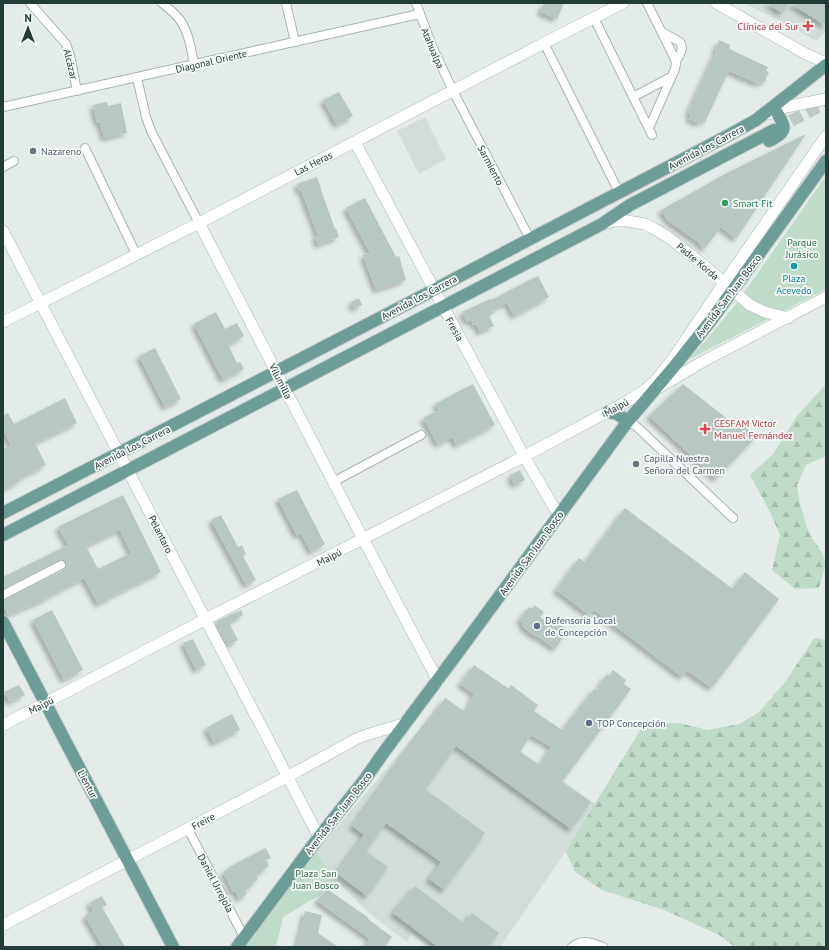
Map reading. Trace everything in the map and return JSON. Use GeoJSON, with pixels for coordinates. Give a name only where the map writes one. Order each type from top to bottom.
{"type":"FeatureCollection","features":[{"type":"Feature","properties":{"kind":"main road","name":"Las Heras"},"geometry":{"type":"LineString","coordinates":[[3,322],[199,223],[623,3]]}},
{"type":"Feature","properties":{"kind":"main road"},"geometry":{"type":"LineString","coordinates":[[716,3],[826,64]]}},
{"type":"Feature","properties":{"kind":"main road","name":"Avenida Los Carrera"},"geometry":{"type":"LineString","coordinates":[[3,513],[434,290],[756,120],[826,64]]}},
{"type":"Feature","properties":{"kind":"main road"},"geometry":{"type":"LineString","coordinates":[[756,120],[776,110],[826,99]]}},
{"type":"Feature","properties":{"kind":"main road"},"geometry":{"type":"LineString","coordinates":[[608,223],[780,135],[784,127],[776,110]]}},
{"type":"Feature","properties":{"kind":"main road","name":"Avenida Los Carrera"},"geometry":{"type":"LineString","coordinates":[[3,535],[443,306],[608,223],[630,205],[774,130]]}},
{"type":"Feature","properties":{"kind":"main road","name":"Avenida San Juan Bosco"},"geometry":{"type":"LineString","coordinates":[[237,947],[438,681],[653,387],[826,136]]}},
{"type":"Feature","properties":{"kind":"main road","name":"Fresia"},"geometry":{"type":"LineString","coordinates":[[355,142],[524,456],[555,509],[560,513]]}},
{"type":"Feature","properties":{"kind":"main road","name":"Avenida San Juan Bosco"},"geometry":{"type":"LineString","coordinates":[[653,387],[673,368],[712,319],[826,161]]}},
{"type":"Feature","properties":{"kind":"main road","name":"Padre Korda"},"geometry":{"type":"LineString","coordinates":[[608,223],[627,221],[636,222],[645,224],[661,232],[700,262],[744,301],[757,309],[788,318]]}},
{"type":"Feature","properties":{"kind":"main road","name":"Vilumilla"},"geometry":{"type":"LineString","coordinates":[[199,223],[438,681]]}},
{"type":"Feature","properties":{"kind":"main road","name":"Pelantaro"},"geometry":{"type":"LineString","coordinates":[[3,231],[319,837]]}},
{"type":"Feature","properties":{"kind":"main road","name":"Maipú"},"geometry":{"type":"LineString","coordinates":[[3,725],[524,456],[826,297]]}},
{"type":"Feature","properties":{"kind":"main road"},"geometry":{"type":"LineString","coordinates":[[608,412],[617,414],[628,421]]}},
{"type":"Feature","properties":{"kind":"main road","name":"Lientur"},"geometry":{"type":"LineString","coordinates":[[3,622],[173,947]]}},
{"type":"Feature","properties":{"kind":"main road","name":"Freire"},"geometry":{"type":"LineString","coordinates":[[3,925],[287,776],[298,772],[356,739],[406,723]]}},
{"type":"Feature","properties":{"kind":"street","name":"Alcázar"},"geometry":{"type":"LineString","coordinates":[[30,3],[66,44],[70,55],[77,91]]}},
{"type":"Feature","properties":{"kind":"street"},"geometry":{"type":"LineString","coordinates":[[162,3],[180,20],[188,34],[194,64]]}},
{"type":"Feature","properties":{"kind":"street"},"geometry":{"type":"LineString","coordinates":[[286,3],[294,42]]}},
{"type":"Feature","properties":{"kind":"street","name":"Atahualpa"},"geometry":{"type":"LineString","coordinates":[[416,3],[440,64],[453,91]]}},
{"type":"Feature","properties":{"kind":"street"},"geometry":{"type":"LineString","coordinates":[[647,3],[676,61]]}},
{"type":"Feature","properties":{"kind":"street","name":"Diagonal Oriente"},"geometry":{"type":"LineString","coordinates":[[3,108],[420,14]]}},
{"type":"Feature","properties":{"kind":"street"},"geometry":{"type":"LineString","coordinates":[[594,18],[651,132],[682,48],[680,42],[661,31]]}},
{"type":"Feature","properties":{"kind":"street"},"geometry":{"type":"LineString","coordinates":[[544,43],[619,192]]}},
{"type":"Feature","properties":{"kind":"street"},"geometry":{"type":"LineString","coordinates":[[633,97],[671,77]]}},
{"type":"Feature","properties":{"kind":"street","name":"Vilumilla"},"geometry":{"type":"LineString","coordinates":[[136,78],[146,118],[151,131],[199,223]]}},
{"type":"Feature","properties":{"kind":"street","name":"Sarmiento"},"geometry":{"type":"LineString","coordinates":[[453,91],[530,239]]}},
{"type":"Feature","properties":{"kind":"street"},"geometry":{"type":"LineString","coordinates":[[86,148],[136,254]]}},
{"type":"Feature","properties":{"kind":"street"},"geometry":{"type":"LineString","coordinates":[[3,166],[14,161]]}},
{"type":"Feature","properties":{"kind":"street"},"geometry":{"type":"LineString","coordinates":[[628,421],[639,429],[733,518]]}},
{"type":"Feature","properties":{"kind":"street"},"geometry":{"type":"LineString","coordinates":[[333,482],[421,435]]}},
{"type":"Feature","properties":{"kind":"street"},"geometry":{"type":"LineString","coordinates":[[3,595],[62,565]]}},
{"type":"Feature","properties":{"kind":"street","name":"Daniel Urrejola"},"geometry":{"type":"LineString","coordinates":[[188,829],[244,937]]}},
{"type":"Feature","properties":{"kind":"street"},"geometry":{"type":"LineString","coordinates":[[572,947],[577,943],[582,942],[603,947]]}},
{"type":"Feature","properties":{"kind":"shaded area","name":"Clínica del Sur"},"geometry":{"type":"Polygon","coordinates":[[[744,3],[826,3],[826,32],[816,41],[779,20],[744,3]]]}},
{"type":"Feature","properties":{"kind":"shaded area"},"geometry":{"type":"Polygon","coordinates":[[[425,117],[446,159],[419,174],[397,131],[425,117]]]}},
{"type":"Feature","properties":{"kind":"shaded area"},"geometry":{"type":"Polygon","coordinates":[[[446,698],[600,807],[566,851],[500,947],[430,947],[412,934],[407,942],[368,912],[337,882],[316,852],[446,698]]]}},
{"type":"Feature","properties":{"kind":"green space","name":"Plaza Acevedo"},"geometry":{"type":"Polygon","coordinates":[[[826,176],[826,289],[686,361],[707,339],[736,304],[826,176]]]}},
{"type":"Feature","properties":{"kind":"green space"},"geometry":{"type":"Polygon","coordinates":[[[826,384],[826,457],[806,465],[797,485],[800,504],[809,533],[822,553],[826,563],[819,588],[795,589],[772,570],[780,535],[769,510],[750,475],[773,454],[797,416],[826,384]]]}},
{"type":"Feature","properties":{"kind":"green space"},"geometry":{"type":"Polygon","coordinates":[[[814,638],[826,640],[826,947],[735,947],[719,935],[664,910],[602,890],[575,872],[566,851],[644,724],[679,723],[708,730],[739,724],[759,712],[786,681],[814,638]]]}},
{"type":"Feature","properties":{"kind":"green space","name":"Plaza San Juan Bosco"},"geometry":{"type":"Polygon","coordinates":[[[316,852],[337,882],[321,894],[283,917],[276,947],[241,947],[297,878],[316,852]]]}},
{"type":"Feature","properties":{"kind":"building"},"geometry":{"type":"Polygon","coordinates":[[[544,3],[564,3],[557,19],[540,12],[544,3]]]}},
{"type":"Feature","properties":{"kind":"building"},"geometry":{"type":"Polygon","coordinates":[[[767,3],[789,3],[782,13],[767,3]]]}},
{"type":"Feature","properties":{"kind":"building"},"geometry":{"type":"Polygon","coordinates":[[[790,3],[826,3],[826,26],[790,3]]]}},
{"type":"Feature","properties":{"kind":"building"},"geometry":{"type":"Polygon","coordinates":[[[719,40],[730,45],[729,49],[768,67],[766,71],[769,72],[764,83],[761,81],[759,84],[729,71],[705,122],[701,120],[700,124],[689,119],[691,115],[688,113],[716,51],[715,50],[719,40]]]}},
{"type":"Feature","properties":{"kind":"building"},"geometry":{"type":"Polygon","coordinates":[[[339,92],[353,116],[337,125],[323,100],[339,92]]]}},
{"type":"Feature","properties":{"kind":"building"},"geometry":{"type":"Polygon","coordinates":[[[107,102],[108,106],[121,103],[127,133],[104,138],[100,123],[97,123],[93,105],[107,102]]]}},
{"type":"Feature","properties":{"kind":"building"},"geometry":{"type":"Polygon","coordinates":[[[806,134],[736,239],[721,227],[704,249],[698,242],[668,221],[661,210],[729,172],[806,134]]]}},
{"type":"Feature","properties":{"kind":"building"},"geometry":{"type":"Polygon","coordinates":[[[317,177],[339,237],[318,245],[315,237],[318,236],[301,190],[299,191],[297,184],[317,177]]]}},
{"type":"Feature","properties":{"kind":"building"},"geometry":{"type":"Polygon","coordinates":[[[365,198],[396,257],[399,256],[406,280],[376,290],[363,255],[370,253],[346,208],[365,198]]]}},
{"type":"Feature","properties":{"kind":"building"},"geometry":{"type":"Polygon","coordinates":[[[538,276],[549,297],[514,316],[507,303],[492,310],[494,313],[489,316],[494,326],[480,332],[476,324],[473,325],[471,320],[467,322],[462,312],[490,299],[491,300],[538,276]]]}},
{"type":"Feature","properties":{"kind":"building"},"geometry":{"type":"Polygon","coordinates":[[[359,298],[362,305],[354,309],[351,302],[359,298]]]}},
{"type":"Feature","properties":{"kind":"building"},"geometry":{"type":"Polygon","coordinates":[[[216,312],[225,329],[237,323],[244,336],[228,345],[237,363],[240,362],[244,369],[223,380],[194,324],[216,312]]]}},
{"type":"Feature","properties":{"kind":"building"},"geometry":{"type":"Polygon","coordinates":[[[155,348],[181,399],[165,407],[139,356],[155,348]]]}},
{"type":"Feature","properties":{"kind":"building"},"geometry":{"type":"Polygon","coordinates":[[[473,384],[495,425],[456,445],[452,437],[438,445],[423,418],[439,410],[435,404],[473,384]]]}},
{"type":"Feature","properties":{"kind":"building","name":"CESFAM Víctor Manuel Fernández"},"geometry":{"type":"Polygon","coordinates":[[[683,384],[730,421],[735,417],[756,437],[716,479],[649,416],[683,384]]]}},
{"type":"Feature","properties":{"kind":"building"},"geometry":{"type":"Polygon","coordinates":[[[65,398],[77,423],[35,443],[46,465],[19,479],[20,481],[3,490],[3,449],[11,445],[3,430],[3,416],[8,413],[14,424],[65,398]]]}},
{"type":"Feature","properties":{"kind":"building"},"geometry":{"type":"Polygon","coordinates":[[[520,470],[525,480],[514,485],[510,475],[520,470]]]}},
{"type":"Feature","properties":{"kind":"building"},"geometry":{"type":"Polygon","coordinates":[[[297,490],[325,544],[311,552],[301,533],[297,536],[278,499],[297,490]]]}},
{"type":"Feature","properties":{"kind":"building"},"geometry":{"type":"Polygon","coordinates":[[[123,495],[161,572],[98,604],[84,578],[46,599],[8,615],[3,605],[3,600],[66,568],[66,562],[64,560],[58,560],[3,589],[3,577],[68,545],[58,527],[123,495]],[[120,530],[86,546],[98,569],[131,553],[120,530]]]}},
{"type":"Feature","properties":{"kind":"building"},"geometry":{"type":"Polygon","coordinates":[[[625,508],[733,589],[745,572],[779,599],[712,688],[687,671],[682,677],[594,610],[589,615],[556,590],[579,558],[585,562],[625,508]]]}},
{"type":"Feature","properties":{"kind":"building"},"geometry":{"type":"Polygon","coordinates":[[[221,515],[238,547],[242,545],[246,554],[243,556],[256,580],[246,585],[211,520],[221,515]]]}},
{"type":"Feature","properties":{"kind":"building","name":"Defensoría Local de Concepción"},"geometry":{"type":"Polygon","coordinates":[[[534,605],[544,612],[540,617],[554,627],[557,622],[568,630],[555,649],[523,627],[522,622],[519,620],[529,607],[532,609],[534,605]]]}},
{"type":"Feature","properties":{"kind":"building"},"geometry":{"type":"Polygon","coordinates":[[[52,610],[83,670],[64,680],[33,620],[52,610]]]}},
{"type":"Feature","properties":{"kind":"building"},"geometry":{"type":"Polygon","coordinates":[[[241,610],[243,615],[229,623],[238,640],[227,645],[216,625],[217,621],[241,610]]]}},
{"type":"Feature","properties":{"kind":"building"},"geometry":{"type":"Polygon","coordinates":[[[193,639],[206,665],[196,670],[183,643],[193,639]]]}},
{"type":"Feature","properties":{"kind":"building"},"geometry":{"type":"Polygon","coordinates":[[[474,665],[509,689],[511,685],[538,705],[534,711],[562,730],[594,689],[597,690],[606,675],[609,676],[613,670],[626,680],[624,684],[631,689],[562,782],[591,802],[571,829],[456,746],[425,789],[485,833],[444,890],[429,879],[441,862],[386,823],[366,851],[388,867],[367,896],[336,873],[364,835],[352,826],[445,698],[465,712],[474,694],[460,684],[474,665]],[[531,735],[520,752],[539,765],[551,747],[531,735]]]}},
{"type":"Feature","properties":{"kind":"building"},"geometry":{"type":"Polygon","coordinates":[[[19,685],[25,695],[10,702],[4,692],[19,685]]]}},
{"type":"Feature","properties":{"kind":"building"},"geometry":{"type":"Polygon","coordinates":[[[232,714],[240,730],[214,743],[206,728],[232,714]]]}},
{"type":"Feature","properties":{"kind":"building"},"geometry":{"type":"Polygon","coordinates":[[[266,848],[271,858],[266,860],[269,866],[256,875],[258,880],[251,883],[253,886],[245,890],[247,894],[239,899],[235,891],[233,892],[223,872],[230,868],[229,867],[266,848]]]}},
{"type":"Feature","properties":{"kind":"building"},"geometry":{"type":"Polygon","coordinates":[[[415,886],[464,923],[472,913],[499,933],[488,947],[438,947],[393,913],[415,886]]]}},
{"type":"Feature","properties":{"kind":"building"},"geometry":{"type":"Polygon","coordinates":[[[327,889],[369,918],[368,919],[392,937],[384,947],[364,947],[370,939],[317,901],[327,889]]]}},
{"type":"Feature","properties":{"kind":"building"},"geometry":{"type":"Polygon","coordinates":[[[102,896],[107,905],[102,907],[125,947],[103,947],[85,916],[93,911],[89,903],[102,896]]]}},
{"type":"Feature","properties":{"kind":"building"},"geometry":{"type":"Polygon","coordinates":[[[305,911],[322,915],[318,933],[338,947],[297,947],[305,911]]]}},
{"type":"Feature","properties":{"kind":"tunnel"},"geometry":{"type":"LineString","coordinates":[[775,129],[826,103]]}},
{"type":"Feature","properties":{"kind":"place","name":"Clínica del Sur"},"geometry":{"type":"Point","coordinates":[808,26]}},
{"type":"Feature","properties":{"kind":"place","name":"Nazareno"},"geometry":{"type":"Point","coordinates":[33,151]}},
{"type":"Feature","properties":{"kind":"place","name":"Smart Fit"},"geometry":{"type":"Point","coordinates":[725,203]}},
{"type":"Feature","properties":{"kind":"place","name":"Plaza Acevedo"},"geometry":{"type":"Point","coordinates":[794,266]}},
{"type":"Feature","properties":{"kind":"place","name":"CESFAM Víctor Manuel Fernández"},"geometry":{"type":"Point","coordinates":[705,429]}},
{"type":"Feature","properties":{"kind":"place","name":"Capilla Nuestra Señora del Carmen"},"geometry":{"type":"Point","coordinates":[636,464]}},
{"type":"Feature","properties":{"kind":"place","name":"Defensoría Local de Concepción"},"geometry":{"type":"Point","coordinates":[537,626]}},
{"type":"Feature","properties":{"kind":"place","name":"TOP Concepción"},"geometry":{"type":"Point","coordinates":[589,723]}},
{"type":"Feature","properties":{"kind":"park label","name":"Parque Jurásico"},"geometry":{"type":"Point","coordinates":[802,248]}}]}
